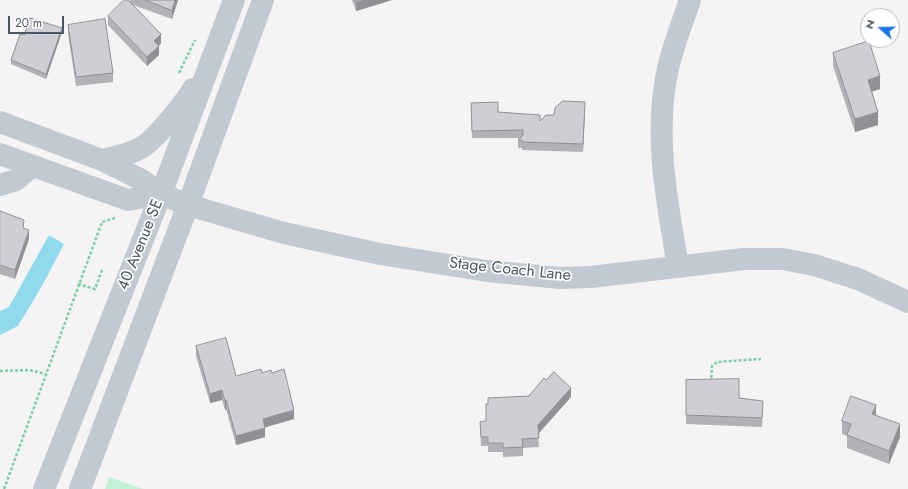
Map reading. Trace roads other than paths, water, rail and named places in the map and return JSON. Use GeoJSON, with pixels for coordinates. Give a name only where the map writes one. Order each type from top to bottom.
{"type":"FeatureCollection","features":[{"type":"Feature","properties":{"kind":"street","name":"40 Avenue SE"},"geometry":{"type":"LineString","coordinates":[[44,489],[161,194],[234,0]]}},
{"type":"Feature","properties":{"kind":"street","name":"40 Avenue SE"},"geometry":{"type":"LineString","coordinates":[[80,489],[188,205],[263,0]]}},
{"type":"Feature","properties":{"kind":"street"},"geometry":{"type":"LineString","coordinates":[[678,266],[662,171],[662,120],[667,73],[690,0]]}},
{"type":"Feature","properties":{"kind":"street"},"geometry":{"type":"LineString","coordinates":[[102,160],[129,153],[145,146],[184,104],[211,61]]}},
{"type":"Feature","properties":{"kind":"street","name":"Stage Coach Lane"},"geometry":{"type":"LineString","coordinates":[[0,122],[102,160],[142,180],[161,194],[188,205],[284,233],[380,254],[487,271],[560,278],[591,277],[744,259],[783,259],[814,265],[858,279],[908,302]]}},
{"type":"Feature","properties":{"kind":"street"},"geometry":{"type":"LineString","coordinates":[[0,154],[128,200],[161,194]]}},
{"type":"Feature","properties":{"kind":"street"},"geometry":{"type":"LineString","coordinates":[[0,185],[16,180],[32,166]]}},
{"type":"Feature","properties":{"kind":"water"},"geometry":{"type":"Polygon","coordinates":[[[49,235],[64,244],[42,286],[18,326],[0,335],[0,311],[9,307],[49,235]]]}}]}
